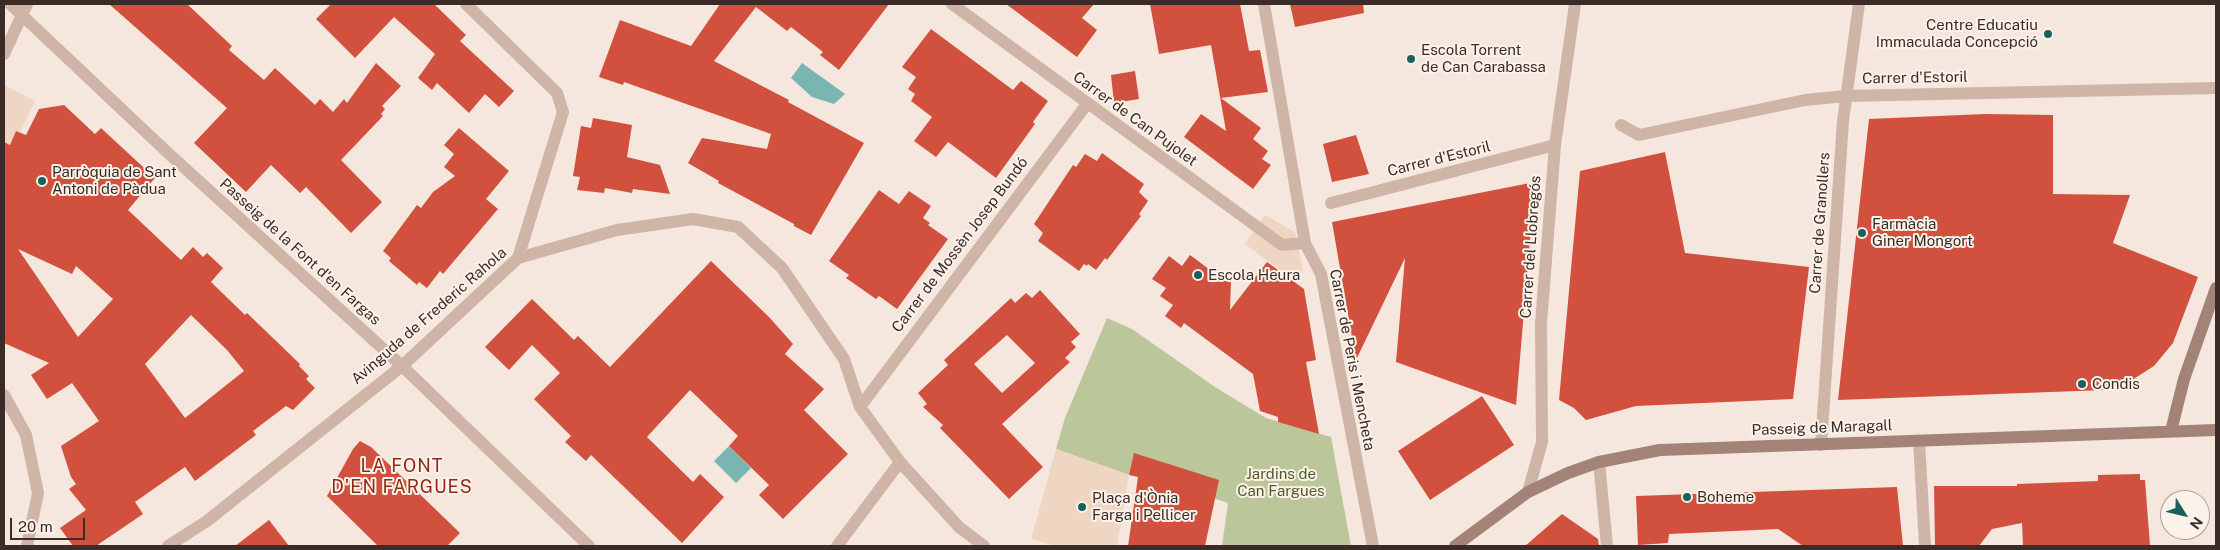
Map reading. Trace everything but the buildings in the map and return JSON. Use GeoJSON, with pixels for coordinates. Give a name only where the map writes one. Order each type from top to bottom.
{"type":"FeatureCollection","features":[{"type":"Feature","properties":{"kind":"street","name":"Passeig de la Font d'en Fargas"},"geometry":{"type":"LineString","coordinates":[[10,4],[25,10],[174,158],[402,366],[590,546]]}},
{"type":"Feature","properties":{"kind":"street"},"geometry":{"type":"LineString","coordinates":[[466,4],[557,93],[563,112],[518,258]]}},
{"type":"Feature","properties":{"kind":"street","name":"Carrer de Can Pujolet"},"geometry":{"type":"LineString","coordinates":[[952,4],[1282,245],[1304,242]]}},
{"type":"Feature","properties":{"kind":"street","name":"Carrer de Peris i Mencheta"},"geometry":{"type":"LineString","coordinates":[[1264,4],[1304,242],[1321,274],[1373,546]]}},
{"type":"Feature","properties":{"kind":"street","name":"Carrer del Llobregós"},"geometry":{"type":"LineString","coordinates":[[1528,492],[1542,442],[1541,324],[1555,145],[1575,4]]}},
{"type":"Feature","properties":{"kind":"street","name":"Carrer de Granollers"},"geometry":{"type":"LineString","coordinates":[[1821,445],[1843,121],[1859,4]]}},
{"type":"Feature","properties":{"kind":"street"},"geometry":{"type":"LineString","coordinates":[[4,54],[25,10]]}},
{"type":"Feature","properties":{"kind":"street","name":"Carrer d'Estoril"},"geometry":{"type":"LineString","coordinates":[[1621,125],[1639,135],[1805,100],[1846,96],[2216,88]]}},
{"type":"Feature","properties":{"kind":"street","name":"Carrer de Mossèn Josep Bundó"},"geometry":{"type":"LineString","coordinates":[[860,407],[1087,104]]}},
{"type":"Feature","properties":{"kind":"street","name":"Carrer d'Estoril"},"geometry":{"type":"LineString","coordinates":[[1331,203],[1555,145]]}},
{"type":"Feature","properties":{"kind":"street","name":"Avinguda de Frederic Rahola"},"geometry":{"type":"LineString","coordinates":[[168,546],[207,521],[402,366],[518,258],[617,230],[693,219],[738,227],[782,268],[844,359],[860,407],[900,462],[959,526],[984,546]]}},
{"type":"Feature","properties":{"kind":"street"},"geometry":{"type":"LineString","coordinates":[[2171,431],[2184,379],[2216,288]]}},
{"type":"Feature","properties":{"kind":"street"},"geometry":{"type":"LineString","coordinates":[[4,395],[26,435],[38,493],[27,546]]}},
{"type":"Feature","properties":{"kind":"street","name":"Passeig de Maragall"},"geometry":{"type":"LineString","coordinates":[[1455,546],[1528,492],[1568,473],[1599,462],[1660,450],[2216,430]]}},
{"type":"Feature","properties":{"kind":"street"},"geometry":{"type":"LineString","coordinates":[[1919,441],[1925,546]]}},
{"type":"Feature","properties":{"kind":"street"},"geometry":{"type":"LineString","coordinates":[[837,546],[900,462]]}},
{"type":"Feature","properties":{"kind":"street"},"geometry":{"type":"LineString","coordinates":[[1599,462],[1607,546]]}},
{"type":"Feature","properties":{"kind":"green space","name":"Jardins de Can Fargues"},"geometry":{"type":"Polygon","coordinates":[[[1107,318],[1132,329],[1215,387],[1266,418],[1331,437],[1351,546],[1222,546],[1228,503],[1130,471],[1129,475],[1056,449],[1065,418],[1107,318]]]}},
{"type":"Feature","properties":{"kind":"shaded area"},"geometry":{"type":"Polygon","coordinates":[[[4,85],[35,101],[20,133],[16,131],[10,145],[4,142],[4,85]]]}},
{"type":"Feature","properties":{"kind":"shaded area"},"geometry":{"type":"Polygon","coordinates":[[[1265,215],[1295,232],[1303,270],[1295,281],[1245,244],[1265,215]]]}},
{"type":"Feature","properties":{"kind":"shaded area","name":"Plaça d'Ònia Farga i Pellicer"},"geometry":{"type":"Polygon","coordinates":[[[1056,449],[1129,475],[1117,546],[1056,546],[1031,539],[1056,449]]]}},
{"type":"Feature","properties":{"kind":"water"},"geometry":{"type":"Polygon","coordinates":[[[802,63],[845,94],[834,104],[812,97],[791,78],[802,63]]]}},
{"type":"Feature","properties":{"kind":"water"},"geometry":{"type":"Polygon","coordinates":[[[729,446],[751,468],[736,483],[714,461],[729,446]]]}},
{"type":"Feature","properties":{"kind":"place","name":"Centre Educatiu Immaculada Concepció"},"geometry":{"type":"Point","coordinates":[2048,34]}},
{"type":"Feature","properties":{"kind":"place","name":"Escola Torrent de Can Carabassa"},"geometry":{"type":"Point","coordinates":[1411,59]}},
{"type":"Feature","properties":{"kind":"place","name":"Parròquia de Sant Antoni de Pàdua"},"geometry":{"type":"Point","coordinates":[42,181]}},
{"type":"Feature","properties":{"kind":"place","name":"Farmàcia Giner Mongort"},"geometry":{"type":"Point","coordinates":[1862,233]}},
{"type":"Feature","properties":{"kind":"place","name":"Escola Heura"},"geometry":{"type":"Point","coordinates":[1198,275]}},
{"type":"Feature","properties":{"kind":"place","name":"Condis"},"geometry":{"type":"Point","coordinates":[2082,384]}},
{"type":"Feature","properties":{"kind":"place","name":"Boheme"},"geometry":{"type":"Point","coordinates":[1687,497]}},
{"type":"Feature","properties":{"kind":"place","name":"Plaça d'Ònia Farga i Pellicer"},"geometry":{"type":"Point","coordinates":[1082,507]}},
{"type":"Feature","properties":{"kind":"district","name":"LA FONT D'EN FARGUES"},"geometry":{"type":"Point","coordinates":[402,476]}}]}
